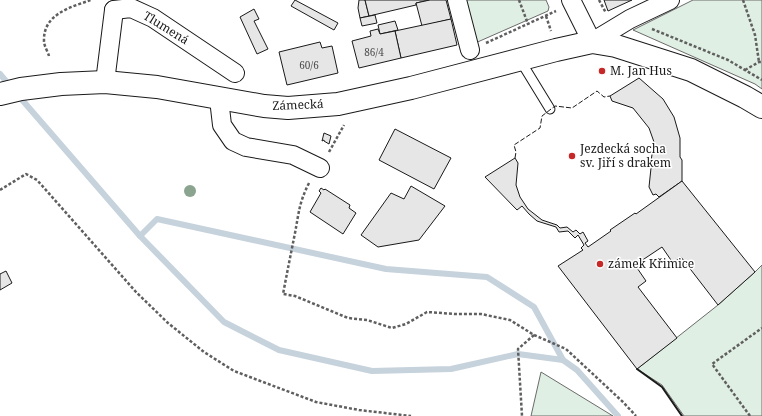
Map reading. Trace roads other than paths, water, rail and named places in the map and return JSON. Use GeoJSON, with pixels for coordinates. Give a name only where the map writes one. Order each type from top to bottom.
{"type":"FeatureCollection","features":[{"type":"Feature","properties":{"kind":"street"},"geometry":{"type":"LineString","coordinates":[[457,0],[470,50]]}},
{"type":"Feature","properties":{"kind":"street"},"geometry":{"type":"LineString","coordinates":[[571,0],[592,42]]}},
{"type":"Feature","properties":{"kind":"street"},"geometry":{"type":"LineString","coordinates":[[592,42],[630,19],[670,0]]}},
{"type":"Feature","properties":{"kind":"street","name":"Tlumená"},"geometry":{"type":"LineString","coordinates":[[105,82],[110,5],[131,8],[153,18],[235,73]]}},
{"type":"Feature","properties":{"kind":"street"},"geometry":{"type":"LineString","coordinates":[[592,42],[616,46],[691,70],[762,107]]}},
{"type":"Feature","properties":{"kind":"street","name":"Zámecká"},"geometry":{"type":"LineString","coordinates":[[0,94],[22,89],[61,84],[105,82],[158,87],[264,106],[288,108],[338,104],[411,88],[592,42]]}},
{"type":"Feature","properties":{"kind":"street"},"geometry":{"type":"LineString","coordinates":[[219,99],[222,125],[233,141],[246,147],[293,155],[320,168]]}},
{"type":"Feature","properties":{"kind":"lane"},"geometry":{"type":"LineString","coordinates":[[520,60],[550,109]]}},
{"type":"Feature","properties":{"kind":"waterway"},"geometry":{"type":"LineString","coordinates":[[0,74],[11,87]]}},
{"type":"Feature","properties":{"kind":"waterway"},"geometry":{"type":"LineString","coordinates":[[17,94],[140,236],[224,322],[279,350],[372,371],[451,369],[518,354],[563,360],[577,370],[618,416]]}},
{"type":"Feature","properties":{"kind":"waterway"},"geometry":{"type":"LineString","coordinates":[[140,236],[157,219],[386,269],[487,277],[534,307],[563,360]]}},
{"type":"Feature","properties":{"kind":"place","name":"M. Jan Hus"},"geometry":{"type":"Point","coordinates":[602,71]}},
{"type":"Feature","properties":{"kind":"place","name":"Jezdecká socha sv. Jiří s drakem"},"geometry":{"type":"Point","coordinates":[572,156]}},
{"type":"Feature","properties":{"kind":"place","name":"zámek Křimice"},"geometry":{"type":"Point","coordinates":[600,264]}}]}
